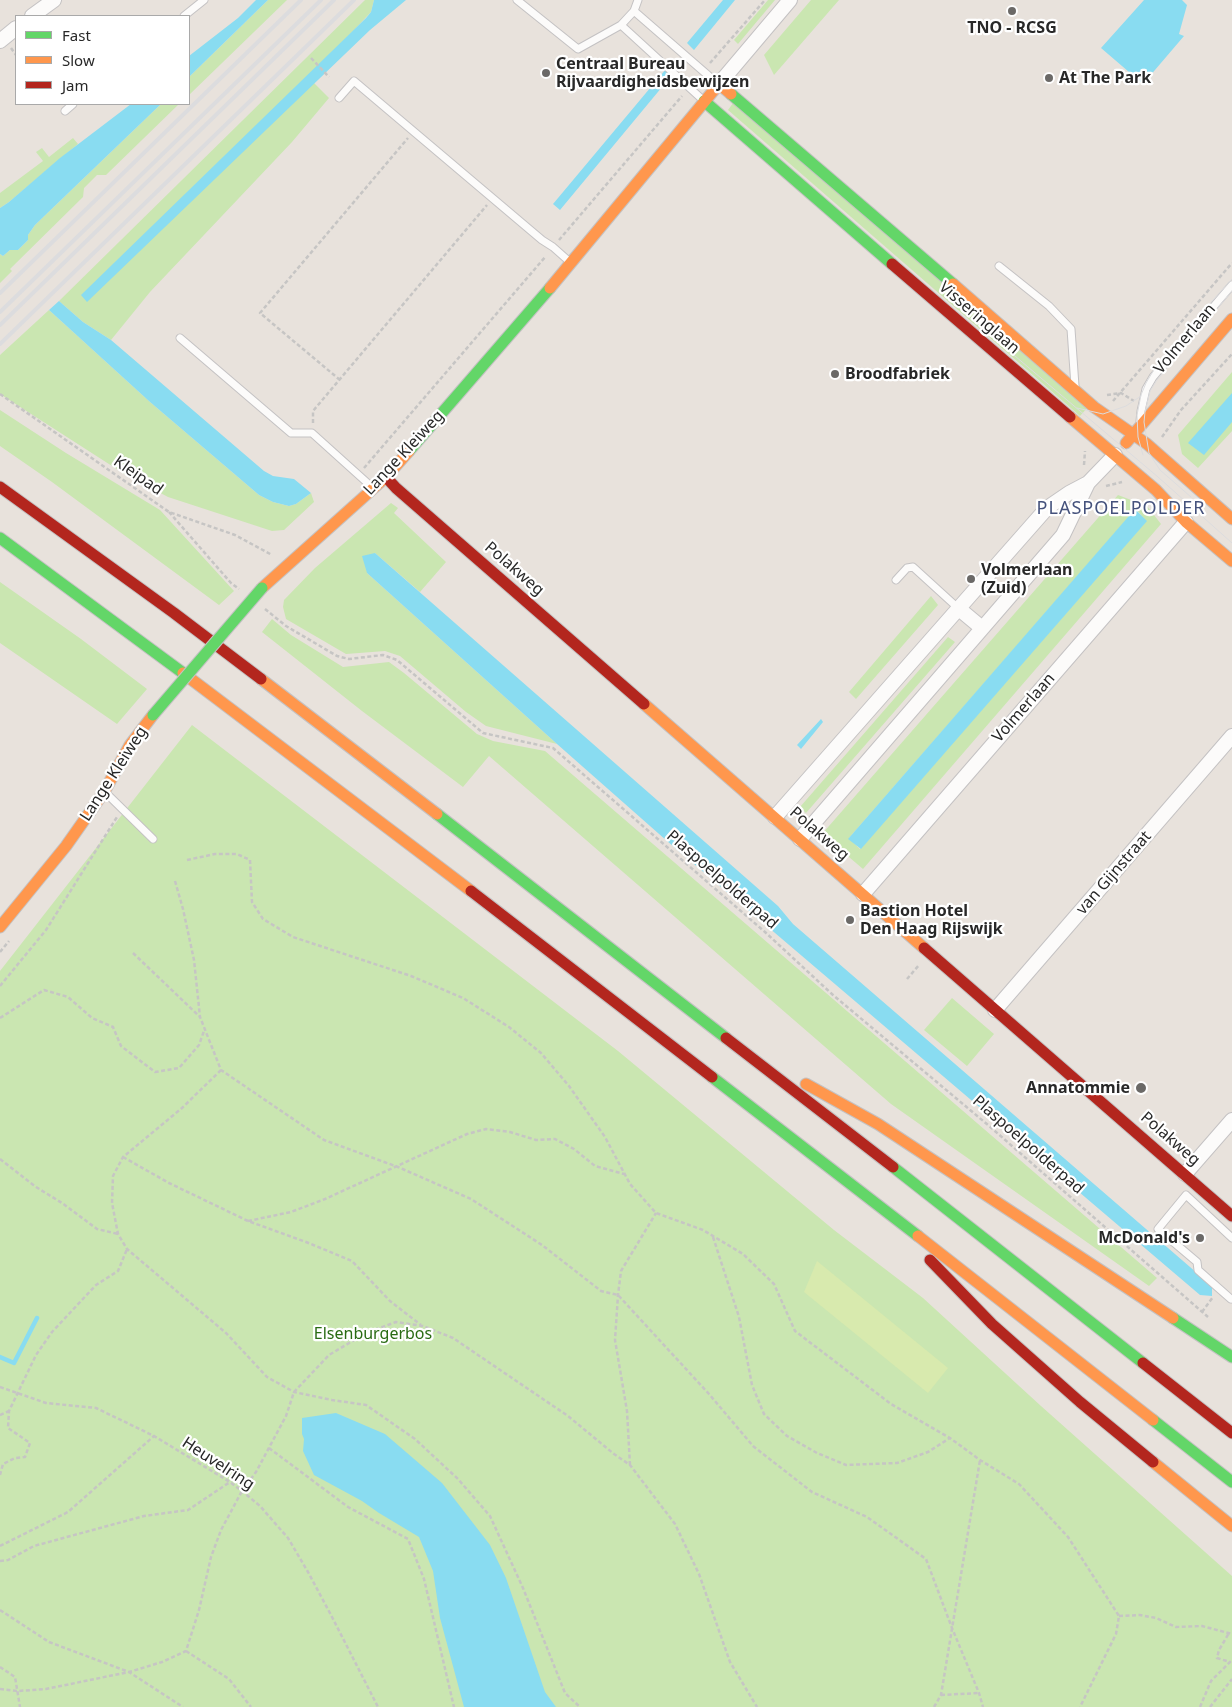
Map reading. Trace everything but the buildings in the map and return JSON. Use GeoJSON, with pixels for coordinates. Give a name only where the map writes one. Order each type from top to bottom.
{"type":"FeatureCollection","features":[{"type":"Feature","properties":{"kind":"main road","name":"Lange Kleiweg"},"geometry":{"type":"LineString","coordinates":[[0,927],[66,846],[104,792],[130,745],[262,588],[386,477],[572,263],[719,84]]}},
{"type":"Feature","properties":{"kind":"main road","name":"Visseringlaan"},"geometry":{"type":"LineString","coordinates":[[719,84],[1102,414],[1137,430],[1153,450],[1232,519]]}},
{"type":"Feature","properties":{"kind":"main road","name":"Visseringlaan"},"geometry":{"type":"LineString","coordinates":[[704,101],[1156,490],[1186,522],[1232,561]]}},
{"type":"Feature","properties":{"kind":"main road","name":"Volmerlaan"},"geometry":{"type":"LineString","coordinates":[[1115,455],[1232,319]]}},
{"type":"Feature","properties":{"kind":"main road","name":"Polakweg"},"geometry":{"type":"LineString","coordinates":[[386,477],[396,488],[1232,1216]]}},
{"type":"Feature","properties":{"kind":"main road"},"geometry":{"type":"LineString","coordinates":[[0,487],[174,613],[739,1047],[1232,1433]]}},
{"type":"Feature","properties":{"kind":"main road"},"geometry":{"type":"LineString","coordinates":[[0,538],[146,645],[364,810],[878,1204],[1232,1482]]}},
{"type":"Feature","properties":{"kind":"main road"},"geometry":{"type":"LineString","coordinates":[[739,1047],[878,1124],[1232,1356]]}},
{"type":"Feature","properties":{"kind":"main road"},"geometry":{"type":"LineString","coordinates":[[878,1204],[992,1324],[1080,1402],[1232,1526]]}},
{"type":"Feature","properties":{"kind":"street"},"geometry":{"type":"LineString","coordinates":[[33,15],[54,0]]}},
{"type":"Feature","properties":{"kind":"street","name":"Lange Kleiweg"},"geometry":{"type":"LineString","coordinates":[[719,84],[790,0]]}},
{"type":"Feature","properties":{"kind":"street"},"geometry":{"type":"LineString","coordinates":[[0,41],[15,29]]}},
{"type":"Feature","properties":{"kind":"street","name":"Volmerlaan"},"geometry":{"type":"LineString","coordinates":[[800,839],[1063,535],[1088,484],[1115,455]]}},
{"type":"Feature","properties":{"kind":"street","name":"Volmerlaan"},"geometry":{"type":"LineString","coordinates":[[775,817],[1046,508],[1069,493],[1088,484]]}},
{"type":"Feature","properties":{"kind":"street","name":"Volmerlaan"},"geometry":{"type":"LineString","coordinates":[[863,894],[1186,522]]}},
{"type":"Feature","properties":{"kind":"street"},"geometry":{"type":"LineString","coordinates":[[958,608],[982,628]]}},
{"type":"Feature","properties":{"kind":"street","name":"van Gijnstraat"},"geometry":{"type":"LineString","coordinates":[[995,1010],[1232,736]]}},
{"type":"Feature","properties":{"kind":"street"},"geometry":{"type":"LineString","coordinates":[[1185,1174],[1232,1120]]}},
{"type":"Feature","properties":{"kind":"lane"},"geometry":{"type":"LineString","coordinates":[[185,15],[204,0]]}},
{"type":"Feature","properties":{"kind":"lane"},"geometry":{"type":"LineString","coordinates":[[517,0],[578,49],[621,25],[634,11],[638,0]]}},
{"type":"Feature","properties":{"kind":"lane"},"geometry":{"type":"LineString","coordinates":[[634,11],[719,84]]}},
{"type":"Feature","properties":{"kind":"lane"},"geometry":{"type":"LineString","coordinates":[[621,25],[704,101]]}},
{"type":"Feature","properties":{"kind":"lane"},"geometry":{"type":"LineString","coordinates":[[339,98],[354,81],[542,240],[572,263]]}},
{"type":"Feature","properties":{"kind":"lane"},"geometry":{"type":"LineString","coordinates":[[64,110],[72,105]]}},
{"type":"Feature","properties":{"kind":"lane"},"geometry":{"type":"LineString","coordinates":[[999,266],[1049,306],[1071,329],[1076,391]]}},
{"type":"Feature","properties":{"kind":"lane","name":"Volmerlaan"},"geometry":{"type":"LineString","coordinates":[[1137,430],[1146,389],[1153,377],[1232,285]]}},
{"type":"Feature","properties":{"kind":"lane"},"geometry":{"type":"LineString","coordinates":[[180,338],[291,433],[312,433],[374,488]]}},
{"type":"Feature","properties":{"kind":"lane"},"geometry":{"type":"LineString","coordinates":[[896,580],[907,568],[913,567],[958,608]]}},
{"type":"Feature","properties":{"kind":"lane"},"geometry":{"type":"LineString","coordinates":[[104,792],[123,808],[153,839]]}},
{"type":"Feature","properties":{"kind":"lane"},"geometry":{"type":"LineString","coordinates":[[1232,1238],[1186,1195],[1158,1229],[1197,1262],[1198,1270],[1232,1299]]}},
{"type":"Feature","properties":{"kind":"path"},"geometry":{"type":"LineString","coordinates":[[703,70],[765,0]]}},
{"type":"Feature","properties":{"kind":"path"},"geometry":{"type":"LineString","coordinates":[[311,58],[329,77]]}},
{"type":"Feature","properties":{"kind":"path","name":"Lange Kleiweg"},"geometry":{"type":"LineString","coordinates":[[358,475],[690,87]]}},
{"type":"Feature","properties":{"kind":"path"},"geometry":{"type":"LineString","coordinates":[[340,380],[260,314],[414,132]]}},
{"type":"Feature","properties":{"kind":"path"},"geometry":{"type":"LineString","coordinates":[[312,433],[313,411],[493,198]]}},
{"type":"Feature","properties":{"kind":"path"},"geometry":{"type":"LineString","coordinates":[[1153,450],[1181,410],[1232,354]]}},
{"type":"Feature","properties":{"kind":"path","name":"Kleipad"},"geometry":{"type":"LineString","coordinates":[[0,394],[169,512],[235,535],[274,556]]}},
{"type":"Feature","properties":{"kind":"path"},"geometry":{"type":"LineString","coordinates":[[1088,484],[1097,488],[1123,482],[1133,472]]}},
{"type":"Feature","properties":{"kind":"path"},"geometry":{"type":"LineString","coordinates":[[169,512],[239,589]]}},
{"type":"Feature","properties":{"kind":"path","name":"Plaspoelpolderpad"},"geometry":{"type":"LineString","coordinates":[[263,608],[286,626],[338,656],[349,659],[383,655],[397,660],[483,733],[553,748],[765,932],[833,995],[988,1125],[1214,1322]]}},
{"type":"Feature","properties":{"kind":"path"},"geometry":{"type":"LineString","coordinates":[[0,986],[46,930],[123,808]]}},
{"type":"Feature","properties":{"kind":"path"},"geometry":{"type":"LineString","coordinates":[[187,860],[215,854],[237,854],[250,860],[252,902],[263,919],[293,937],[410,976],[463,998],[509,1027],[540,1052],[569,1086],[605,1137],[630,1184],[656,1213],[703,1230],[743,1254],[774,1284],[795,1331],[891,1404],[950,1438],[980,1460],[1019,1484],[1068,1538],[1119,1616],[1116,1634],[1080,1707]]}},
{"type":"Feature","properties":{"kind":"path"},"geometry":{"type":"LineString","coordinates":[[174,881],[183,909],[194,960],[200,1016],[221,1070],[324,1140],[398,1167],[471,1199],[542,1245],[601,1291],[618,1294],[709,1394],[753,1446],[812,1492],[867,1517],[926,1558],[983,1707]]}},
{"type":"Feature","properties":{"kind":"path"},"geometry":{"type":"LineString","coordinates":[[133,953],[200,1016]]}},
{"type":"Feature","properties":{"kind":"path"},"geometry":{"type":"LineString","coordinates":[[0,1018],[44,990],[68,997],[92,1018],[113,1027],[121,1046],[155,1072],[179,1068],[198,1045],[205,1028]]}},
{"type":"Feature","properties":{"kind":"path"},"geometry":{"type":"LineString","coordinates":[[221,1070],[182,1108],[123,1157],[114,1176],[112,1203],[118,1234],[127,1249],[226,1333],[267,1377],[294,1392],[366,1405],[415,1439],[458,1479],[490,1516],[523,1588],[565,1692],[580,1707]]}},
{"type":"Feature","properties":{"kind":"path"},"geometry":{"type":"LineString","coordinates":[[248,1221],[291,1212],[398,1167],[467,1134],[486,1129],[510,1132],[536,1140],[555,1139],[574,1149],[595,1166],[624,1174]]}},
{"type":"Feature","properties":{"kind":"path"},"geometry":{"type":"LineString","coordinates":[[123,1157],[169,1183],[248,1221],[352,1261],[390,1301],[423,1326]]}},
{"type":"Feature","properties":{"kind":"path"},"geometry":{"type":"LineString","coordinates":[[0,1159],[36,1187],[97,1229],[118,1234]]}},
{"type":"Feature","properties":{"kind":"path"},"geometry":{"type":"LineString","coordinates":[[630,1465],[628,1411],[615,1340],[618,1294],[621,1270],[656,1213]]}},
{"type":"Feature","properties":{"kind":"path"},"geometry":{"type":"LineString","coordinates":[[713,1236],[739,1317],[752,1385],[764,1414],[787,1436],[817,1453],[846,1465],[897,1463],[928,1452],[950,1438]]}},
{"type":"Feature","properties":{"kind":"path"},"geometry":{"type":"LineString","coordinates":[[0,1475],[3,1464],[15,1458],[26,1457],[30,1443],[8,1428],[9,1411],[36,1355],[52,1332],[96,1285],[118,1271],[127,1249]]}},
{"type":"Feature","properties":{"kind":"path"},"geometry":{"type":"LineString","coordinates":[[0,1689],[18,1691],[46,1689],[129,1672],[162,1662],[186,1651],[199,1610],[211,1557],[221,1530],[242,1491],[256,1472],[286,1416],[294,1392],[329,1355],[366,1332],[396,1322],[423,1326],[453,1338],[568,1416],[630,1465],[675,1524],[699,1574],[730,1662],[757,1707]]}},
{"type":"Feature","properties":{"kind":"path","name":"Heuvelring"},"geometry":{"type":"LineString","coordinates":[[0,1387],[46,1403],[96,1408],[154,1436],[230,1482],[260,1506],[288,1538],[308,1572],[378,1707]]}},
{"type":"Feature","properties":{"kind":"path"},"geometry":{"type":"LineString","coordinates":[[0,1415],[9,1411]]}},
{"type":"Feature","properties":{"kind":"path"},"geometry":{"type":"LineString","coordinates":[[0,1546],[68,1512],[154,1436]]}},
{"type":"Feature","properties":{"kind":"path"},"geometry":{"type":"LineString","coordinates":[[269,1448],[348,1507],[408,1539],[424,1579],[454,1707]]}},
{"type":"Feature","properties":{"kind":"path"},"geometry":{"type":"LineString","coordinates":[[934,1707],[941,1695],[980,1460]]}},
{"type":"Feature","properties":{"kind":"path"},"geometry":{"type":"LineString","coordinates":[[0,1561],[8,1560],[34,1546],[144,1516],[188,1510],[230,1482]]}},
{"type":"Feature","properties":{"kind":"path"},"geometry":{"type":"LineString","coordinates":[[0,1610],[49,1642],[129,1672],[184,1707]]}},
{"type":"Feature","properties":{"kind":"path"},"geometry":{"type":"LineString","coordinates":[[1119,1616],[1140,1615],[1156,1618],[1176,1627],[1202,1626],[1231,1634],[1219,1650],[1218,1658],[1230,1662],[1210,1681],[1200,1707]]}},
{"type":"Feature","properties":{"kind":"path"},"geometry":{"type":"LineString","coordinates":[[186,1651],[229,1680],[251,1707]]}},
{"type":"Feature","properties":{"kind":"path"},"geometry":{"type":"LineString","coordinates":[[0,1667],[15,1677],[20,1707]]}},
{"type":"Feature","properties":{"kind":"path"},"geometry":{"type":"LineString","coordinates":[[1210,1707],[1232,1679]]}},
{"type":"Feature","properties":{"kind":"path"},"geometry":{"type":"LineString","coordinates":[[941,1695],[979,1694]]}},
{"type":"Feature","properties":{"kind":"green space"},"geometry":{"type":"Polygon","coordinates":[[[268,0],[287,0],[190,94],[190,76],[268,0]]]}},
{"type":"Feature","properties":{"kind":"green space"},"geometry":{"type":"Polygon","coordinates":[[[365,0],[374,0],[371,12],[309,78],[329,98],[292,142],[150,292],[111,340],[83,322],[59,301],[365,0]]]}},
{"type":"Feature","properties":{"kind":"green space"},"geometry":{"type":"Polygon","coordinates":[[[768,0],[775,0],[738,44],[734,40],[768,0]]]}},
{"type":"Feature","properties":{"kind":"green space"},"geometry":{"type":"Polygon","coordinates":[[[811,0],[839,0],[774,75],[764,55],[811,0]]]}},
{"type":"Feature","properties":{"kind":"green space"},"geometry":{"type":"Polygon","coordinates":[[[736,99],[1089,406],[1080,416],[728,110],[736,99]]]}},
{"type":"Feature","properties":{"kind":"green space"},"geometry":{"type":"Polygon","coordinates":[[[160,105],[178,105],[106,175],[97,175],[84,188],[83,197],[10,269],[12,271],[0,283],[0,254],[3,256],[10,250],[18,250],[28,240],[28,235],[35,225],[160,105]]]}},
{"type":"Feature","properties":{"kind":"green space"},"geometry":{"type":"Polygon","coordinates":[[[73,138],[78,144],[0,208],[0,193],[43,161],[36,152],[42,148],[49,157],[73,138]]]}},
{"type":"Feature","properties":{"kind":"green space"},"geometry":{"type":"Polygon","coordinates":[[[49,310],[150,402],[259,495],[273,502],[289,506],[296,504],[311,493],[314,502],[284,530],[272,531],[168,497],[126,475],[0,394],[0,355],[49,310]]]}},
{"type":"Feature","properties":{"kind":"green space"},"geometry":{"type":"Polygon","coordinates":[[[1232,372],[1232,431],[1198,468],[1182,454],[1178,435],[1232,372]]]}},
{"type":"Feature","properties":{"kind":"green space"},"geometry":{"type":"Polygon","coordinates":[[[0,410],[160,510],[234,591],[219,605],[0,446],[0,410]]]}},
{"type":"Feature","properties":{"kind":"green space"},"geometry":{"type":"Polygon","coordinates":[[[1118,495],[1147,506],[1161,524],[863,869],[822,834],[1118,495]],[[1136,509],[849,838],[860,849],[1146,521],[1136,509]]]}},
{"type":"Feature","properties":{"kind":"green space"},"geometry":{"type":"Polygon","coordinates":[[[391,503],[398,508],[394,513],[446,562],[420,592],[375,553],[367,573],[557,744],[486,726],[466,712],[400,656],[385,651],[346,654],[286,619],[283,607],[284,600],[315,568],[391,503]]]}},
{"type":"Feature","properties":{"kind":"green space"},"geometry":{"type":"Polygon","coordinates":[[[0,582],[81,639],[147,689],[117,724],[0,643],[0,582]]]}},
{"type":"Feature","properties":{"kind":"green space"},"geometry":{"type":"Polygon","coordinates":[[[931,596],[938,605],[856,699],[849,692],[931,596]]]}},
{"type":"Feature","properties":{"kind":"green space"},"geometry":{"type":"Polygon","coordinates":[[[272,619],[291,635],[343,667],[389,662],[477,734],[493,741],[545,751],[1157,1278],[1149,1286],[891,1104],[489,756],[463,787],[262,632],[272,619]]]}},
{"type":"Feature","properties":{"kind":"green space"},"geometry":{"type":"Polygon","coordinates":[[[948,637],[955,642],[806,813],[800,807],[948,637]]]}},
{"type":"Feature","properties":{"kind":"green space","name":"Elsenburgerbos"},"geometry":{"type":"Polygon","coordinates":[[[192,725],[618,1051],[834,1230],[923,1298],[1232,1576],[1232,1707],[0,1707],[0,971],[192,725]]]}},
{"type":"Feature","properties":{"kind":"green space"},"geometry":{"type":"Polygon","coordinates":[[[952,998],[994,1034],[967,1066],[924,1030],[952,998]]]}},
{"type":"Feature","properties":{"kind":"green space"},"geometry":{"type":"Polygon","coordinates":[[[817,1261],[948,1368],[928,1393],[804,1292],[817,1261]]]}},
{"type":"Feature","properties":{"kind":"water"},"geometry":{"type":"Polygon","coordinates":[[[256,0],[268,0],[190,76],[190,55],[238,18],[256,0]]]}},
{"type":"Feature","properties":{"kind":"water"},"geometry":{"type":"Polygon","coordinates":[[[374,0],[406,0],[370,30],[87,302],[81,295],[366,18],[371,12],[374,0]]]}},
{"type":"Feature","properties":{"kind":"water"},"geometry":{"type":"Polygon","coordinates":[[[723,0],[735,0],[694,50],[687,43],[723,0]]]}},
{"type":"Feature","properties":{"kind":"water"},"geometry":{"type":"Polygon","coordinates":[[[1144,0],[1182,0],[1187,5],[1179,34],[1184,36],[1143,84],[1101,48],[1144,0]]]}},
{"type":"Feature","properties":{"kind":"water"},"geometry":{"type":"Polygon","coordinates":[[[666,69],[672,75],[560,210],[553,204],[666,69]]]}},
{"type":"Feature","properties":{"kind":"water"},"geometry":{"type":"Polygon","coordinates":[[[130,105],[160,105],[35,225],[28,235],[28,240],[18,250],[10,250],[3,256],[0,254],[0,208],[60,158],[130,105]]]}},
{"type":"Feature","properties":{"kind":"water"},"geometry":{"type":"Polygon","coordinates":[[[59,301],[83,322],[111,340],[264,471],[273,476],[294,479],[311,493],[296,504],[289,506],[273,502],[259,495],[150,402],[49,310],[59,301]]]}},
{"type":"Feature","properties":{"kind":"water"},"geometry":{"type":"Polygon","coordinates":[[[1232,393],[1232,422],[1204,455],[1188,443],[1232,393]]]}},
{"type":"Feature","properties":{"kind":"water"},"geometry":{"type":"Polygon","coordinates":[[[1135,509],[1147,521],[861,849],[848,839],[1135,509]]]}},
{"type":"Feature","properties":{"kind":"water"},"geometry":{"type":"Polygon","coordinates":[[[375,553],[778,906],[793,924],[1212,1286],[1212,1296],[1200,1295],[667,841],[557,744],[367,573],[362,556],[375,553]]]}},
{"type":"Feature","properties":{"kind":"water"},"geometry":{"type":"Polygon","coordinates":[[[821,719],[823,722],[801,749],[797,745],[821,719]]]}},
{"type":"Feature","properties":{"kind":"water"},"geometry":{"type":"Polygon","coordinates":[[[336,1413],[385,1434],[442,1483],[490,1545],[506,1578],[545,1692],[556,1707],[464,1707],[440,1618],[433,1571],[419,1537],[362,1501],[314,1475],[303,1451],[302,1418],[336,1413]]]}},
{"type":"Feature","properties":{"kind":"waterway"},"geometry":{"type":"LineString","coordinates":[[0,1357],[14,1363],[37,1318]]}},
{"type":"Feature","properties":{"kind":"tram line"},"geometry":{"type":"LineString","coordinates":[[1143,455],[1138,437],[1137,415],[1141,395],[1146,383],[1155,368],[1187,329],[1232,279]]}},
{"type":"Feature","properties":{"kind":"tram line"},"geometry":{"type":"LineString","coordinates":[[1191,497],[1160,470],[1149,453],[1144,422],[1145,412],[1150,391],[1157,380],[1232,291]]}},
{"type":"Feature","properties":{"kind":"tram line"},"geometry":{"type":"LineString","coordinates":[[989,334],[1158,477],[1232,543]]}},
{"type":"Feature","properties":{"kind":"tram line"},"geometry":{"type":"LineString","coordinates":[[1077,408],[1103,414],[1126,406],[1141,396]]}},
{"type":"Feature","properties":{"kind":"railway"},"geometry":{"type":"LineString","coordinates":[[0,293],[301,0]]}},
{"type":"Feature","properties":{"kind":"railway"},"geometry":{"type":"LineString","coordinates":[[0,312],[321,0]]}},
{"type":"Feature","properties":{"kind":"railway"},"geometry":{"type":"LineString","coordinates":[[0,325],[334,0]]}},
{"type":"Feature","properties":{"kind":"railway"},"geometry":{"type":"LineString","coordinates":[[0,344],[354,0]]}},
{"type":"Feature","properties":{"kind":"traffic: fast"},"geometry":{"type":"LineString","coordinates":[[731,94],[953,284]]}},
{"type":"Feature","properties":{"kind":"traffic: fast"},"geometry":{"type":"LineString","coordinates":[[704,101],[892,264]]}},
{"type":"Feature","properties":{"kind":"traffic: fast"},"geometry":{"type":"LineString","coordinates":[[409,451],[550,288]]}},
{"type":"Feature","properties":{"kind":"traffic: fast"},"geometry":{"type":"LineString","coordinates":[[0,538],[183,673]]}},
{"type":"Feature","properties":{"kind":"traffic: fast"},"geometry":{"type":"LineString","coordinates":[[153,715],[262,588]]}},
{"type":"Feature","properties":{"kind":"traffic: fast"},"geometry":{"type":"LineString","coordinates":[[437,814],[726,1038]]}},
{"type":"Feature","properties":{"kind":"traffic: fast"},"geometry":{"type":"LineString","coordinates":[[712,1077],[918,1236]]}},
{"type":"Feature","properties":{"kind":"traffic: fast"},"geometry":{"type":"LineString","coordinates":[[893,1167],[1143,1363]]}},
{"type":"Feature","properties":{"kind":"traffic: fast"},"geometry":{"type":"LineString","coordinates":[[1173,1318],[1232,1357]]}},
{"type":"Feature","properties":{"kind":"traffic: fast"},"geometry":{"type":"LineString","coordinates":[[1153,1420],[1232,1482]]}},
{"type":"Feature","properties":{"kind":"traffic: slow"},"geometry":{"type":"LineString","coordinates":[[550,288],[719,84],[731,94]]}},
{"type":"Feature","properties":{"kind":"traffic: slow"},"geometry":{"type":"LineString","coordinates":[[953,284],[1094,407],[1147,444],[1232,519]]}},
{"type":"Feature","properties":{"kind":"traffic: slow"},"geometry":{"type":"LineString","coordinates":[[1126,443],[1232,319]]}},
{"type":"Feature","properties":{"kind":"traffic: slow"},"geometry":{"type":"LineString","coordinates":[[1070,417],[1156,490],[1186,522],[1232,561]]}},
{"type":"Feature","properties":{"kind":"traffic: slow"},"geometry":{"type":"LineString","coordinates":[[262,588],[386,477],[409,451]]}},
{"type":"Feature","properties":{"kind":"traffic: slow"},"geometry":{"type":"LineString","coordinates":[[183,673],[471,891]]}},
{"type":"Feature","properties":{"kind":"traffic: slow"},"geometry":{"type":"LineString","coordinates":[[261,679],[437,814]]}},
{"type":"Feature","properties":{"kind":"traffic: slow"},"geometry":{"type":"LineString","coordinates":[[644,704],[924,948]]}},
{"type":"Feature","properties":{"kind":"traffic: slow"},"geometry":{"type":"LineString","coordinates":[[0,927],[66,846],[104,792],[130,745],[153,715]]}},
{"type":"Feature","properties":{"kind":"traffic: slow"},"geometry":{"type":"LineString","coordinates":[[806,1084],[878,1124],[1173,1318]]}},
{"type":"Feature","properties":{"kind":"traffic: slow"},"geometry":{"type":"LineString","coordinates":[[918,1236],[1153,1420]]}},
{"type":"Feature","properties":{"kind":"traffic: slow"},"geometry":{"type":"LineString","coordinates":[[1153,1462],[1232,1526]]}},
{"type":"Feature","properties":{"kind":"traffic: jam"},"geometry":{"type":"LineString","coordinates":[[892,264],[1070,417]]}},
{"type":"Feature","properties":{"kind":"traffic: jam"},"geometry":{"type":"LineString","coordinates":[[386,477],[396,488],[644,704]]}},
{"type":"Feature","properties":{"kind":"traffic: jam"},"geometry":{"type":"LineString","coordinates":[[0,487],[174,613],[261,679]]}},
{"type":"Feature","properties":{"kind":"traffic: jam"},"geometry":{"type":"LineString","coordinates":[[471,891],[712,1077]]}},
{"type":"Feature","properties":{"kind":"traffic: jam"},"geometry":{"type":"LineString","coordinates":[[924,948],[1232,1216]]}},
{"type":"Feature","properties":{"kind":"traffic: jam"},"geometry":{"type":"LineString","coordinates":[[726,1038],[893,1167]]}},
{"type":"Feature","properties":{"kind":"traffic: jam"},"geometry":{"type":"LineString","coordinates":[[930,1260],[992,1324],[1080,1402],[1153,1462]]}},
{"type":"Feature","properties":{"kind":"traffic: jam"},"geometry":{"type":"LineString","coordinates":[[1143,1363],[1232,1433]]}},
{"type":"Feature","properties":{"kind":"place","name":"TNO - RCSG"},"geometry":{"type":"Point","coordinates":[1012,11]}},
{"type":"Feature","properties":{"kind":"place","name":"Centraal Bureau Rijvaardigheidsbewijzen"},"geometry":{"type":"Point","coordinates":[546,73]}},
{"type":"Feature","properties":{"kind":"place","name":"At The Park"},"geometry":{"type":"Point","coordinates":[1049,78]}},
{"type":"Feature","properties":{"kind":"place","name":"Broodfabriek"},"geometry":{"type":"Point","coordinates":[835,374]}},
{"type":"Feature","properties":{"kind":"place","name":"Volmerlaan (Zuid)"},"geometry":{"type":"Point","coordinates":[971,579]}},
{"type":"Feature","properties":{"kind":"place","name":"Bastion Hotel Den Haag Rijswijk"},"geometry":{"type":"Point","coordinates":[850,920]}},
{"type":"Feature","properties":{"kind":"place","name":"Annatommie"},"geometry":{"type":"Point","coordinates":[1141,1088]}},
{"type":"Feature","properties":{"kind":"place","name":"McDonald's"},"geometry":{"type":"Point","coordinates":[1200,1238]}},
{"type":"Feature","properties":{"kind":"district","name":"PLASPOELPOLDER"},"geometry":{"type":"Point","coordinates":[1121,509]}}]}
